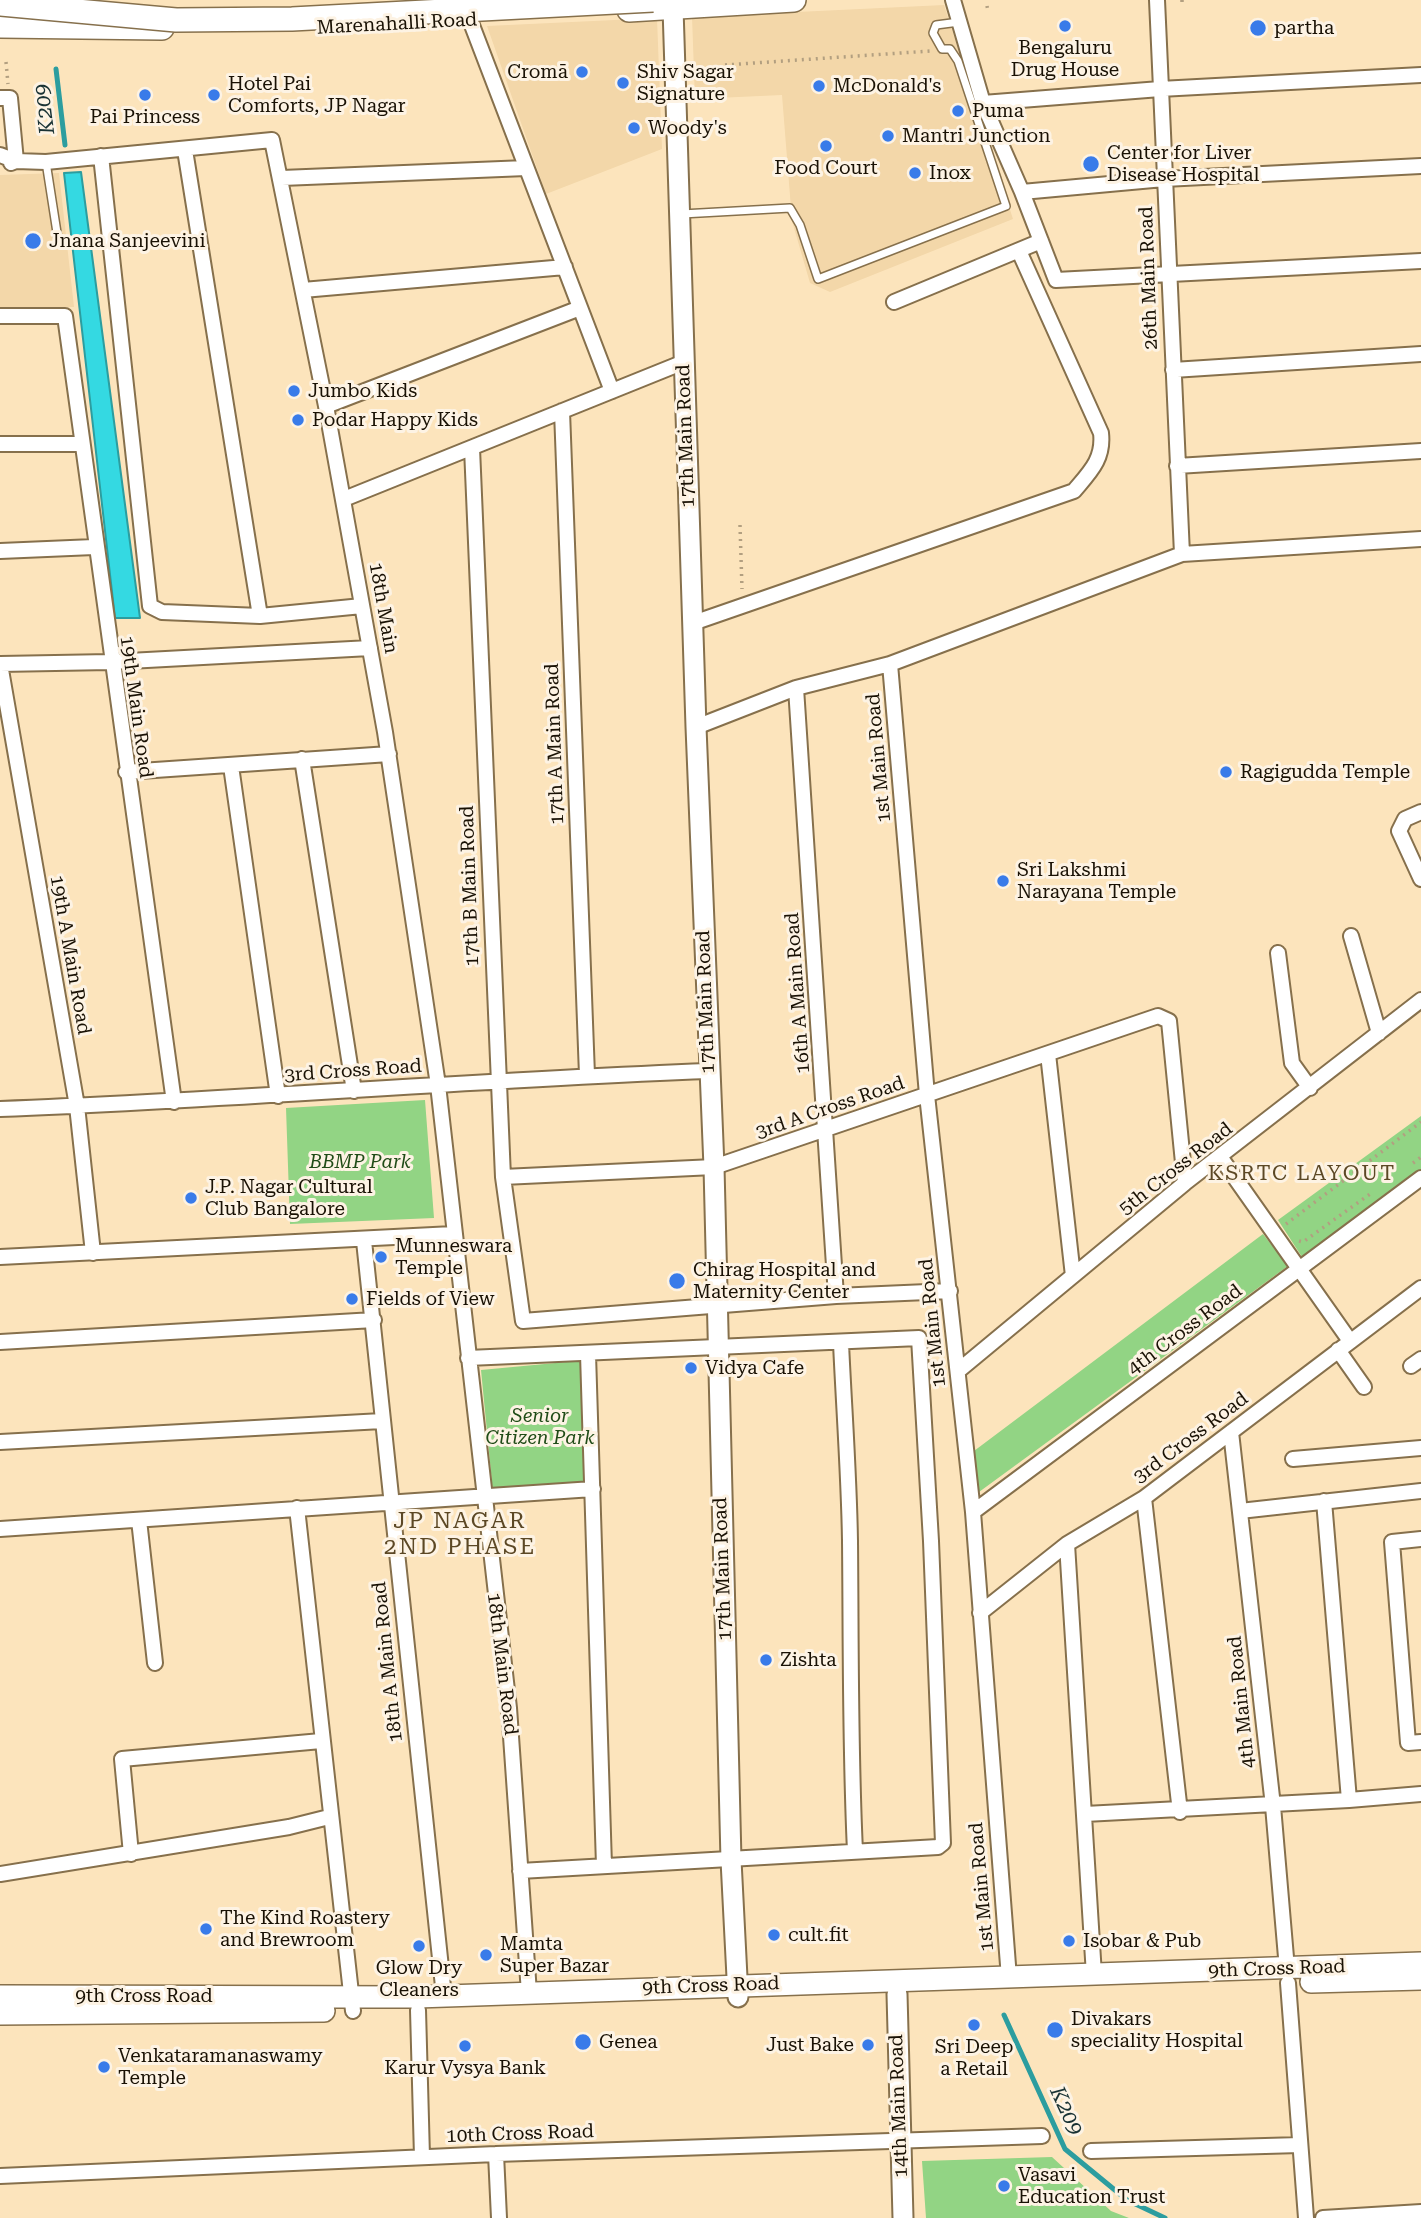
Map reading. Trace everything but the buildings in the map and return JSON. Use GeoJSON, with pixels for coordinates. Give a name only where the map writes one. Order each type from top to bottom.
{"type":"FeatureCollection","features":[{"type":"Feature","properties":{"kind":"main road"},"geometry":{"type":"LineString","coordinates":[[39,0],[41,25]]}},
{"type":"Feature","properties":{"kind":"main road","name":"Marenahalli Road"},"geometry":{"type":"LineString","coordinates":[[0,26],[247,31],[470,20],[663,4],[794,0]]}},
{"type":"Feature","properties":{"kind":"main road"},"geometry":{"type":"LineString","coordinates":[[0,4],[176,20],[292,19],[663,4]]}},
{"type":"Feature","properties":{"kind":"main road","name":"9th Cross Road"},"geometry":{"type":"LineString","coordinates":[[0,2014],[352,2004],[444,1996],[529,1993],[737,1990],[897,1994],[1287,1976],[1421,1963]]}},
{"type":"Feature","properties":{"kind":"main road","name":"9th Cross Road"},"geometry":{"type":"LineString","coordinates":[[0,1996],[352,2004],[418,2010],[737,1990],[1094,1975],[1421,1979]]}},
{"type":"Feature","properties":{"kind":"street"},"geometry":{"type":"LineString","coordinates":[[953,0],[983,103],[1024,195],[1056,280],[1168,272],[1421,261]]}},
{"type":"Feature","properties":{"kind":"street","name":"26th Main Road"},"geometry":{"type":"LineString","coordinates":[[1157,0],[1182,554]]}},
{"type":"Feature","properties":{"kind":"street","name":"17th Main Road"},"geometry":{"type":"LineString","coordinates":[[663,4],[681,214],[692,623],[708,1071],[714,1167],[731,1860],[737,1990]]}},
{"type":"Feature","properties":{"kind":"street"},"geometry":{"type":"LineString","coordinates":[[470,20],[612,391]]}},
{"type":"Feature","properties":{"kind":"street"},"geometry":{"type":"LineString","coordinates":[[983,103],[1160,89],[1421,75]]}},
{"type":"Feature","properties":{"kind":"street"},"geometry":{"type":"LineString","coordinates":[[4,93],[10,98],[16,161]]}},
{"type":"Feature","properties":{"kind":"street","name":"18th Main"},"geometry":{"type":"LineString","coordinates":[[185,150],[272,141],[282,178],[344,499],[389,754],[438,1085]]}},
{"type":"Feature","properties":{"kind":"street"},"geometry":{"type":"LineString","coordinates":[[0,165],[16,161],[46,162],[185,150],[260,616]]}},
{"type":"Feature","properties":{"kind":"street"},"geometry":{"type":"LineString","coordinates":[[0,155],[16,161]]}},
{"type":"Feature","properties":{"kind":"street"},"geometry":{"type":"LineString","coordinates":[[102,156],[150,606],[162,612],[260,616],[362,606]]}},
{"type":"Feature","properties":{"kind":"street"},"geometry":{"type":"LineString","coordinates":[[1024,195],[1164,179],[1421,166]]}},
{"type":"Feature","properties":{"kind":"street"},"geometry":{"type":"LineString","coordinates":[[282,178],[526,168]]}},
{"type":"Feature","properties":{"kind":"street"},"geometry":{"type":"LineString","coordinates":[[894,302],[1041,241]]}},
{"type":"Feature","properties":{"kind":"street"},"geometry":{"type":"LineString","coordinates":[[692,623],[1074,491],[1095,468],[1103,450],[1101,433],[1019,251]]}},
{"type":"Feature","properties":{"kind":"street"},"geometry":{"type":"LineString","coordinates":[[303,290],[565,267]]}},
{"type":"Feature","properties":{"kind":"street"},"geometry":{"type":"LineString","coordinates":[[326,406],[580,308]]}},
{"type":"Feature","properties":{"kind":"street","name":"19th Main Road"},"geometry":{"type":"LineString","coordinates":[[0,316],[65,316],[94,547],[174,1102]]}},
{"type":"Feature","properties":{"kind":"street"},"geometry":{"type":"LineString","coordinates":[[1172,370],[1421,354]]}},
{"type":"Feature","properties":{"kind":"street"},"geometry":{"type":"LineString","coordinates":[[344,499],[684,362]]}},
{"type":"Feature","properties":{"kind":"street","name":"17th A Main Road"},"geometry":{"type":"LineString","coordinates":[[562,411],[587,1076]]}},
{"type":"Feature","properties":{"kind":"street"},"geometry":{"type":"LineString","coordinates":[[0,444],[82,444]]}},
{"type":"Feature","properties":{"kind":"street","name":"17th B Main Road"},"geometry":{"type":"LineString","coordinates":[[472,447],[497,1082],[503,1177],[523,1321],[716,1304]]}},
{"type":"Feature","properties":{"kind":"street"},"geometry":{"type":"LineString","coordinates":[[1177,466],[1421,451]]}},
{"type":"Feature","properties":{"kind":"street"},"geometry":{"type":"LineString","coordinates":[[696,727],[796,688],[890,664],[1182,554],[1421,539]]}},
{"type":"Feature","properties":{"kind":"street"},"geometry":{"type":"LineString","coordinates":[[0,551],[94,547]]}},
{"type":"Feature","properties":{"kind":"street"},"geometry":{"type":"LineString","coordinates":[[0,664],[110,662],[370,649]]}},
{"type":"Feature","properties":{"kind":"street","name":"19th A Main Road"},"geometry":{"type":"LineString","coordinates":[[0,664],[77,1106],[93,1253]]}},
{"type":"Feature","properties":{"kind":"street","name":"1st Main Road"},"geometry":{"type":"LineString","coordinates":[[890,664],[927,1095],[973,1512],[1009,1978]]}},
{"type":"Feature","properties":{"kind":"street","name":"16th A Main Road"},"geometry":{"type":"LineString","coordinates":[[796,688],[836,1296]]}},
{"type":"Feature","properties":{"kind":"street"},"geometry":{"type":"LineString","coordinates":[[127,772],[389,754]]}},
{"type":"Feature","properties":{"kind":"street"},"geometry":{"type":"LineString","coordinates":[[302,759],[354,1091]]}},
{"type":"Feature","properties":{"kind":"street"},"geometry":{"type":"LineString","coordinates":[[231,766],[278,1096]]}},
{"type":"Feature","properties":{"kind":"street"},"geometry":{"type":"LineString","coordinates":[[1421,812],[1405,819],[1399,831],[1421,878]]}},
{"type":"Feature","properties":{"kind":"street"},"geometry":{"type":"LineString","coordinates":[[1350,936],[1380,1033]]}},
{"type":"Feature","properties":{"kind":"street"},"geometry":{"type":"LineString","coordinates":[[1278,953],[1292,1063],[1310,1088]]}},
{"type":"Feature","properties":{"kind":"street","name":"5th Cross Road"},"geometry":{"type":"LineString","coordinates":[[958,1371],[1185,1184],[1421,1000]]}},
{"type":"Feature","properties":{"kind":"street","name":"3rd A Cross Road"},"geometry":{"type":"LineString","coordinates":[[503,1177],[714,1167],[1158,1016],[1169,1021],[1185,1184]]}},
{"type":"Feature","properties":{"kind":"street"},"geometry":{"type":"LineString","coordinates":[[1048,1054],[1073,1276]]}},
{"type":"Feature","properties":{"kind":"street","name":"3rd Cross Road"},"geometry":{"type":"LineString","coordinates":[[0,1108],[174,1102],[708,1071]]}},
{"type":"Feature","properties":{"kind":"street","name":"18th Main Road"},"geometry":{"type":"LineString","coordinates":[[438,1085],[510,1720],[529,1993]]}},
{"type":"Feature","properties":{"kind":"street"},"geometry":{"type":"LineString","coordinates":[[1221,1158],[1350,1341]]}},
{"type":"Feature","properties":{"kind":"street","name":"4th Cross Road"},"geometry":{"type":"LineString","coordinates":[[973,1512],[1421,1178]]}},
{"type":"Feature","properties":{"kind":"street"},"geometry":{"type":"LineString","coordinates":[[0,1257],[364,1241],[453,1234]]}},
{"type":"Feature","properties":{"kind":"street","name":"18th A Main Road"},"geometry":{"type":"LineString","coordinates":[[364,1241],[444,1996]]}},
{"type":"Feature","properties":{"kind":"street","name":"3rd Cross Road"},"geometry":{"type":"LineString","coordinates":[[980,1613],[1067,1544],[1144,1498],[1421,1288]]}},
{"type":"Feature","properties":{"kind":"street"},"geometry":{"type":"LineString","coordinates":[[716,1304],[950,1291]]}},
{"type":"Feature","properties":{"kind":"street"},"geometry":{"type":"LineString","coordinates":[[0,1342],[374,1320]]}},
{"type":"Feature","properties":{"kind":"street"},"geometry":{"type":"LineString","coordinates":[[468,1358],[919,1338],[944,1840],[938,1847],[520,1871]]}},
{"type":"Feature","properties":{"kind":"street"},"geometry":{"type":"LineString","coordinates":[[841,1343],[849,1537],[852,1684],[850,1747],[855,1851]]}},
{"type":"Feature","properties":{"kind":"street"},"geometry":{"type":"LineString","coordinates":[[1338,1350],[1364,1387]]}},
{"type":"Feature","properties":{"kind":"street"},"geometry":{"type":"LineString","coordinates":[[588,1353],[604,1866]]}},
{"type":"Feature","properties":{"kind":"street"},"geometry":{"type":"LineString","coordinates":[[0,1442],[382,1421]]}},
{"type":"Feature","properties":{"kind":"street","name":"4th Main Road"},"geometry":{"type":"LineString","coordinates":[[1231,1432],[1273,1806],[1306,2218]]}},
{"type":"Feature","properties":{"kind":"street"},"geometry":{"type":"LineString","coordinates":[[1293,1459],[1421,1448]]}},
{"type":"Feature","properties":{"kind":"street"},"geometry":{"type":"LineString","coordinates":[[0,1529],[593,1489]]}},
{"type":"Feature","properties":{"kind":"street"},"geometry":{"type":"LineString","coordinates":[[1240,1511],[1421,1491]]}},
{"type":"Feature","properties":{"kind":"street"},"geometry":{"type":"LineString","coordinates":[[1144,1498],[1180,1812]]}},
{"type":"Feature","properties":{"kind":"street"},"geometry":{"type":"LineString","coordinates":[[1324,1501],[1349,1800]]}},
{"type":"Feature","properties":{"kind":"street"},"geometry":{"type":"LineString","coordinates":[[297,1508],[329,1817],[352,2004]]}},
{"type":"Feature","properties":{"kind":"street"},"geometry":{"type":"LineString","coordinates":[[139,1520],[155,1664]]}},
{"type":"Feature","properties":{"kind":"street"},"geometry":{"type":"LineString","coordinates":[[1421,1539],[1392,1542],[1408,1744],[1421,1742]]}},
{"type":"Feature","properties":{"kind":"street"},"geometry":{"type":"LineString","coordinates":[[1067,1544],[1094,1975]]}},
{"type":"Feature","properties":{"kind":"street"},"geometry":{"type":"LineString","coordinates":[[131,1854],[122,1759],[321,1741]]}},
{"type":"Feature","properties":{"kind":"street"},"geometry":{"type":"LineString","coordinates":[[1085,1814],[1180,1812],[1421,1794]]}},
{"type":"Feature","properties":{"kind":"street"},"geometry":{"type":"LineString","coordinates":[[0,1874],[131,1854],[329,1817]]}},
{"type":"Feature","properties":{"kind":"street","name":"14th Main Road"},"geometry":{"type":"LineString","coordinates":[[897,1994],[903,2218]]}},
{"type":"Feature","properties":{"kind":"street"},"geometry":{"type":"LineString","coordinates":[[418,2010],[422,2157]]}},
{"type":"Feature","properties":{"kind":"street","name":"10th Cross Road"},"geometry":{"type":"LineString","coordinates":[[0,2176],[496,2154],[1042,2136]]}},
{"type":"Feature","properties":{"kind":"street"},"geometry":{"type":"LineString","coordinates":[[1091,2151],[1300,2146]]}},
{"type":"Feature","properties":{"kind":"street"},"geometry":{"type":"LineString","coordinates":[[496,2154],[499,2218]]}},
{"type":"Feature","properties":{"kind":"street"},"geometry":{"type":"LineString","coordinates":[[1323,2218],[1421,2212]]}},
{"type":"Feature","properties":{"kind":"lane"},"geometry":{"type":"LineString","coordinates":[[959,22],[936,25],[933,33],[942,49],[950,49],[958,61],[1006,206]]}},
{"type":"Feature","properties":{"kind":"lane"},"geometry":{"type":"LineString","coordinates":[[46,162],[58,239]]}},
{"type":"Feature","properties":{"kind":"lane"},"geometry":{"type":"LineString","coordinates":[[681,214],[790,208],[800,225],[818,279],[1006,206],[1024,195]]}},
{"type":"Feature","properties":{"kind":"path"},"geometry":{"type":"LineString","coordinates":[[725,65],[942,49]]}},
{"type":"Feature","properties":{"kind":"path"},"geometry":{"type":"LineString","coordinates":[[4,93],[6,62]]}},
{"type":"Feature","properties":{"kind":"path"},"geometry":{"type":"LineString","coordinates":[[740,525],[742,606]]}},
{"type":"Feature","properties":{"kind":"path"},"geometry":{"type":"LineString","coordinates":[[1285,1231],[1287,1221],[1421,1122]]}},
{"type":"Feature","properties":{"kind":"path"},"geometry":{"type":"LineString","coordinates":[[1410,1165],[1421,1157]]}},
{"type":"Feature","properties":{"kind":"path"},"geometry":{"type":"LineString","coordinates":[[1289,1236],[1303,1242],[1378,1188]]}},
{"type":"Feature","properties":{"kind":"shaded area"},"geometry":{"type":"Polygon","coordinates":[[[944,5],[1013,219],[830,292],[810,283],[792,221],[782,95],[695,99],[692,17],[944,5]]]}},
{"type":"Feature","properties":{"kind":"shaded area"},"geometry":{"type":"Polygon","coordinates":[[[657,18],[662,149],[546,194],[487,26],[657,18]]]}},
{"type":"Feature","properties":{"kind":"shaded area","name":"Jnana Sanjeevini"},"geometry":{"type":"Polygon","coordinates":[[[59,173],[74,307],[0,308],[0,175],[59,173]]]}},
{"type":"Feature","properties":{"kind":"green space","name":"BBMP Park"},"geometry":{"type":"Polygon","coordinates":[[[425,1100],[434,1218],[290,1224],[286,1108],[425,1100]]]}},
{"type":"Feature","properties":{"kind":"green space"},"geometry":{"type":"Polygon","coordinates":[[[1421,1116],[1421,1172],[1302,1257],[1278,1220],[1421,1116]]]}},
{"type":"Feature","properties":{"kind":"green space"},"geometry":{"type":"Polygon","coordinates":[[[1263,1234],[1288,1266],[979,1492],[974,1451],[1263,1234]]]}},
{"type":"Feature","properties":{"kind":"green space","name":"Senior Citizen Park"},"geometry":{"type":"Polygon","coordinates":[[[587,1360],[599,1483],[493,1493],[481,1370],[587,1360]]]}},
{"type":"Feature","properties":{"kind":"green space","name":"Vasavi Education Trust"},"geometry":{"type":"Polygon","coordinates":[[[1052,2157],[1111,2211],[1129,2218],[926,2218],[922,2161],[1052,2157]]]}},
{"type":"Feature","properties":{"kind":"water"},"geometry":{"type":"Polygon","coordinates":[[[81,172],[140,618],[115,618],[64,173],[81,172]]]}},
{"type":"Feature","properties":{"kind":"waterway","name":"K209"},"geometry":{"type":"LineString","coordinates":[[56,69],[65,145]]}},
{"type":"Feature","properties":{"kind":"waterway","name":"K209"},"geometry":{"type":"LineString","coordinates":[[1004,2015],[1065,2149],[1127,2200],[1165,2218]]}},
{"type":"Feature","properties":{"kind":"railway"},"geometry":{"type":"LineString","coordinates":[[47,0],[196,17],[288,16],[579,0]]}},
{"type":"Feature","properties":{"kind":"place","name":"Bengaluru Drug House"},"geometry":{"type":"Point","coordinates":[1065,26]}},
{"type":"Feature","properties":{"kind":"place","name":"partha"},"geometry":{"type":"Point","coordinates":[1258,28]}},
{"type":"Feature","properties":{"kind":"place","name":"Cromā"},"geometry":{"type":"Point","coordinates":[582,72]}},
{"type":"Feature","properties":{"kind":"place","name":"Shiv Sagar Signature"},"geometry":{"type":"Point","coordinates":[623,83]}},
{"type":"Feature","properties":{"kind":"place","name":"McDonald's"},"geometry":{"type":"Point","coordinates":[819,86]}},
{"type":"Feature","properties":{"kind":"place","name":"Pai Princess"},"geometry":{"type":"Point","coordinates":[145,95]}},
{"type":"Feature","properties":{"kind":"place","name":"Hotel Pai Comforts, JP Nagar"},"geometry":{"type":"Point","coordinates":[214,95]}},
{"type":"Feature","properties":{"kind":"place","name":"Puma"},"geometry":{"type":"Point","coordinates":[958,111]}},
{"type":"Feature","properties":{"kind":"place","name":"Woody's"},"geometry":{"type":"Point","coordinates":[634,128]}},
{"type":"Feature","properties":{"kind":"place","name":"Mantri Junction"},"geometry":{"type":"Point","coordinates":[888,136]}},
{"type":"Feature","properties":{"kind":"place","name":"Food Court"},"geometry":{"type":"Point","coordinates":[826,146]}},
{"type":"Feature","properties":{"kind":"place","name":"Center for Liver Disease Hospital"},"geometry":{"type":"Point","coordinates":[1091,164]}},
{"type":"Feature","properties":{"kind":"place","name":"Inox"},"geometry":{"type":"Point","coordinates":[915,173]}},
{"type":"Feature","properties":{"kind":"place","name":"Jnana Sanjeevini"},"geometry":{"type":"Point","coordinates":[33,241]}},
{"type":"Feature","properties":{"kind":"place","name":"Jumbo Kids"},"geometry":{"type":"Point","coordinates":[294,391]}},
{"type":"Feature","properties":{"kind":"place","name":"Podar Happy Kids"},"geometry":{"type":"Point","coordinates":[298,420]}},
{"type":"Feature","properties":{"kind":"place","name":"Ragigudda Temple"},"geometry":{"type":"Point","coordinates":[1226,772]}},
{"type":"Feature","properties":{"kind":"place","name":"Sri Lakshmi Narayana Temple"},"geometry":{"type":"Point","coordinates":[1003,881]}},
{"type":"Feature","properties":{"kind":"place","name":"J.P. Nagar Cultural Club Bangalore"},"geometry":{"type":"Point","coordinates":[191,1198]}},
{"type":"Feature","properties":{"kind":"place","name":"Munneswara Temple"},"geometry":{"type":"Point","coordinates":[381,1257]}},
{"type":"Feature","properties":{"kind":"place","name":"Chirag Hospital and Maternity Center"},"geometry":{"type":"Point","coordinates":[677,1281]}},
{"type":"Feature","properties":{"kind":"place","name":"Fields of View"},"geometry":{"type":"Point","coordinates":[352,1299]}},
{"type":"Feature","properties":{"kind":"place","name":"Vidya Cafe"},"geometry":{"type":"Point","coordinates":[691,1368]}},
{"type":"Feature","properties":{"kind":"place","name":"Zishta"},"geometry":{"type":"Point","coordinates":[766,1660]}},
{"type":"Feature","properties":{"kind":"place","name":"The Kind Roastery and Brewroom"},"geometry":{"type":"Point","coordinates":[206,1929]}},
{"type":"Feature","properties":{"kind":"place","name":"cult.fit"},"geometry":{"type":"Point","coordinates":[774,1935]}},
{"type":"Feature","properties":{"kind":"place","name":"Isobar & Pub"},"geometry":{"type":"Point","coordinates":[1069,1941]}},
{"type":"Feature","properties":{"kind":"place","name":"Glow Dry Cleaners"},"geometry":{"type":"Point","coordinates":[419,1946]}},
{"type":"Feature","properties":{"kind":"place","name":"Mamta Super Bazar"},"geometry":{"type":"Point","coordinates":[486,1955]}},
{"type":"Feature","properties":{"kind":"place","name":"Sri Deep a Retail"},"geometry":{"type":"Point","coordinates":[974,2025]}},
{"type":"Feature","properties":{"kind":"place","name":"Divakars speciality Hospital"},"geometry":{"type":"Point","coordinates":[1055,2030]}},
{"type":"Feature","properties":{"kind":"place","name":"Genea"},"geometry":{"type":"Point","coordinates":[583,2042]}},
{"type":"Feature","properties":{"kind":"place","name":"Just Bake"},"geometry":{"type":"Point","coordinates":[868,2045]}},
{"type":"Feature","properties":{"kind":"place","name":"Karur Vysya Bank"},"geometry":{"type":"Point","coordinates":[465,2046]}},
{"type":"Feature","properties":{"kind":"place","name":"Venkataramanaswamy Temple"},"geometry":{"type":"Point","coordinates":[104,2067]}},
{"type":"Feature","properties":{"kind":"place","name":"Vasavi Education Trust"},"geometry":{"type":"Point","coordinates":[1004,2186]}},
{"type":"Feature","properties":{"kind":"district","name":"KSRTC LAYOUT"},"geometry":{"type":"Point","coordinates":[1302,1174]}},
{"type":"Feature","properties":{"kind":"district","name":"JP NAGAR 2ND PHASE"},"geometry":{"type":"Point","coordinates":[460,1534]}}]}
